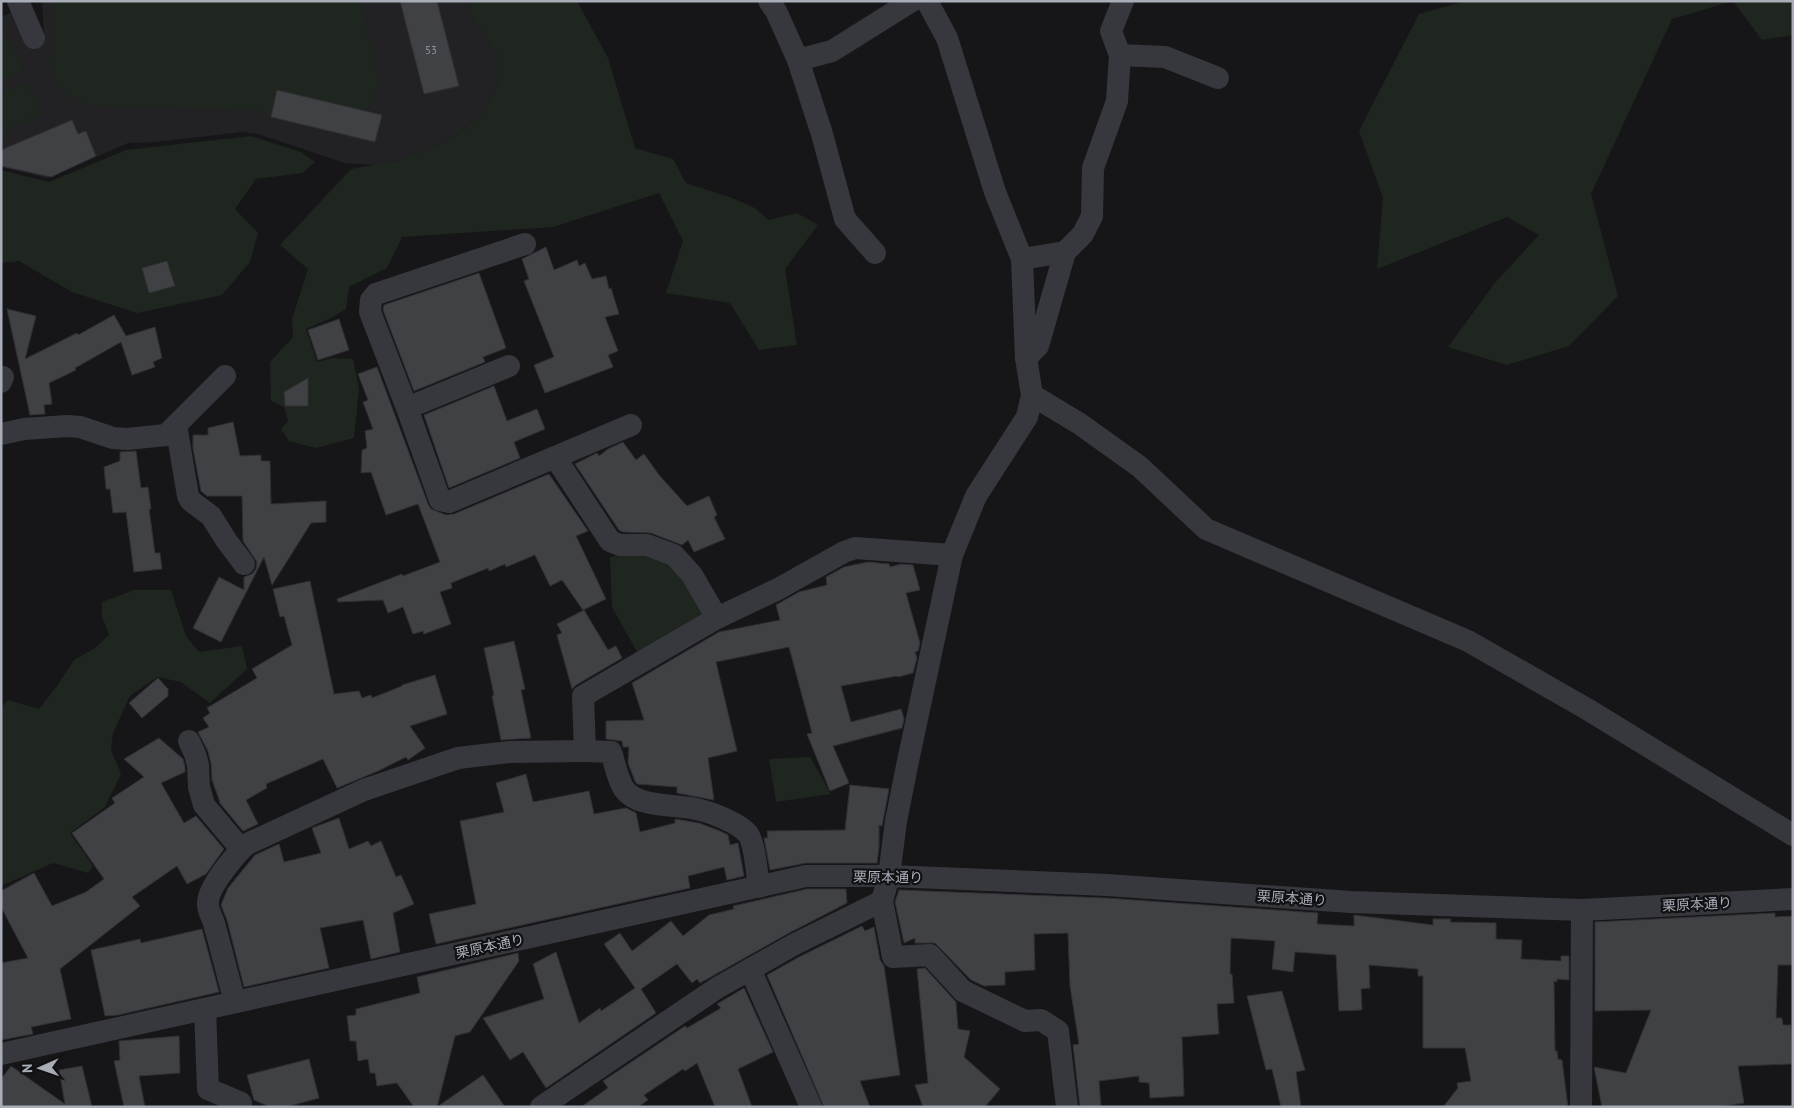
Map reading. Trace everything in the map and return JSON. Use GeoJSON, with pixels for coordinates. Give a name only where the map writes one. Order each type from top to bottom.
{"type":"FeatureCollection","features":[{"type":"Feature","properties":{"kind":"street"},"geometry":{"type":"LineString","coordinates":[[18,1],[34,38]]}},
{"type":"Feature","properties":{"kind":"street"},"geometry":{"type":"LineString","coordinates":[[769,1],[776,11],[798,60],[822,134],[845,219],[874,252]]}},
{"type":"Feature","properties":{"kind":"street"},"geometry":{"type":"LineString","coordinates":[[798,60],[832,51],[912,1]]}},
{"type":"Feature","properties":{"kind":"street"},"geometry":{"type":"LineString","coordinates":[[927,1],[947,38],[995,192],[1022,259],[1026,358],[1032,395],[1027,416],[976,496],[952,555],[908,761],[896,821],[889,876],[882,901],[893,957],[930,955],[963,991],[1025,1021],[1041,1020],[1058,1031],[1067,1107]]}},
{"type":"Feature","properties":{"kind":"street"},"geometry":{"type":"LineString","coordinates":[[1026,358],[1038,346],[1065,252],[1083,234],[1092,216],[1093,168],[1117,101],[1120,55],[1111,31],[1123,1]]}},
{"type":"Feature","properties":{"kind":"street"},"geometry":{"type":"LineString","coordinates":[[1120,55],[1165,57],[1218,78]]}},
{"type":"Feature","properties":{"kind":"street"},"geometry":{"type":"LineString","coordinates":[[525,244],[376,294],[371,300],[370,312],[440,500],[449,502],[630,425]]}},
{"type":"Feature","properties":{"kind":"street"},"geometry":{"type":"LineString","coordinates":[[1022,259],[1065,252]]}},
{"type":"Feature","properties":{"kind":"street"},"geometry":{"type":"LineString","coordinates":[[407,408],[509,366]]}},
{"type":"Feature","properties":{"kind":"street"},"geometry":{"type":"LineString","coordinates":[[1,434],[66,426],[80,428],[113,438],[126,439],[166,435],[225,376]]}},
{"type":"Feature","properties":{"kind":"street"},"geometry":{"type":"LineString","coordinates":[[1032,395],[1080,424],[1140,466],[1206,529],[1468,641],[1587,709],[1793,835]]}},
{"type":"Feature","properties":{"kind":"street"},"geometry":{"type":"LineString","coordinates":[[176,425],[188,496],[191,501],[212,516],[226,540],[244,564]]}},
{"type":"Feature","properties":{"kind":"street"},"geometry":{"type":"LineString","coordinates":[[555,457],[610,541],[620,545],[648,545],[674,555],[692,575],[717,618]]}},
{"type":"Feature","properties":{"kind":"street"},"geometry":{"type":"LineString","coordinates":[[585,751],[583,696],[717,618],[778,589],[844,552],[855,548],[952,555]]}},
{"type":"Feature","properties":{"kind":"street"},"geometry":{"type":"LineString","coordinates":[[189,741],[197,759],[199,788],[204,805],[241,849]]}},
{"type":"Feature","properties":{"kind":"street"},"geometry":{"type":"LineString","coordinates":[[235,1002],[208,904],[212,889],[221,874],[241,849],[247,844],[364,790],[458,758],[510,752],[611,752],[624,789],[638,799],[655,804],[696,809],[738,826],[748,834],[759,887]]}},
{"type":"Feature","properties":{"kind":"street","name":"栗原本通り"},"geometry":{"type":"LineString","coordinates":[[1,1054],[806,876],[889,876],[1107,884],[1351,902],[1582,910],[1793,900]]}},
{"type":"Feature","properties":{"kind":"street"},"geometry":{"type":"LineString","coordinates":[[541,1107],[717,988],[795,944],[882,901]]}},
{"type":"Feature","properties":{"kind":"street"},"geometry":{"type":"LineString","coordinates":[[1581,1107],[1582,910]]}},
{"type":"Feature","properties":{"kind":"street"},"geometry":{"type":"LineString","coordinates":[[750,969],[811,1107]]}},
{"type":"Feature","properties":{"kind":"street"},"geometry":{"type":"LineString","coordinates":[[205,1009],[208,1090],[242,1103]]}},
{"type":"Feature","properties":{"kind":"shaded area"},"geometry":{"type":"Polygon","coordinates":[[[42,1],[469,1],[470,13],[498,56],[498,84],[483,113],[450,140],[401,160],[374,165],[345,163],[258,134],[242,132],[155,142],[128,143],[48,178],[1,167],[1,17],[14,11],[44,34],[42,1]]]}},
{"type":"Feature","properties":{"kind":"shaded area"},"geometry":{"type":"Polygon","coordinates":[[[54,1],[360,1],[380,84],[366,112],[271,117],[260,111],[87,105],[62,89],[52,73],[47,58],[54,55],[54,1]]]}},
{"type":"Feature","properties":{"kind":"shaded area"},"geometry":{"type":"Polygon","coordinates":[[[469,1],[577,1],[608,58],[635,148],[673,159],[686,183],[732,198],[755,208],[768,220],[797,213],[818,225],[785,269],[797,345],[759,350],[730,303],[666,293],[683,241],[659,193],[553,227],[402,237],[387,268],[349,287],[346,309],[306,329],[317,362],[332,358],[353,359],[359,389],[354,438],[316,448],[289,441],[281,429],[288,421],[284,407],[271,401],[270,362],[293,337],[292,319],[308,269],[280,245],[351,169],[401,160],[450,140],[483,113],[498,84],[498,56],[470,13],[469,1]]]}},
{"type":"Feature","properties":{"kind":"shaded area"},"geometry":{"type":"Polygon","coordinates":[[[1466,1],[1733,1],[1672,19],[1591,194],[1618,296],[1569,346],[1507,365],[1448,347],[1494,284],[1539,235],[1507,217],[1377,269],[1383,198],[1359,131],[1419,14],[1466,1]]]}},
{"type":"Feature","properties":{"kind":"shaded area"},"geometry":{"type":"Polygon","coordinates":[[[1733,1],[1793,1],[1793,35],[1762,40],[1733,1]]]}},
{"type":"Feature","properties":{"kind":"shaded area"},"geometry":{"type":"Polygon","coordinates":[[[10,39],[23,71],[1,80],[1,43],[10,39]]]}},
{"type":"Feature","properties":{"kind":"shaded area"},"geometry":{"type":"Polygon","coordinates":[[[29,82],[42,115],[1,131],[1,93],[29,82]]]}},
{"type":"Feature","properties":{"kind":"shaded area"},"geometry":{"type":"Polygon","coordinates":[[[251,136],[301,152],[315,162],[302,173],[256,179],[235,209],[258,233],[250,262],[222,295],[137,313],[72,292],[19,261],[1,263],[1,170],[49,182],[126,150],[251,136]]]}},
{"type":"Feature","properties":{"kind":"shaded area"},"geometry":{"type":"Polygon","coordinates":[[[639,552],[665,560],[688,585],[706,616],[640,657],[612,607],[610,557],[639,552]]]}},
{"type":"Feature","properties":{"kind":"shaded area"},"geometry":{"type":"Polygon","coordinates":[[[134,590],[171,590],[186,636],[199,652],[242,646],[247,669],[210,703],[181,682],[157,677],[130,696],[113,733],[111,750],[121,774],[105,807],[70,833],[93,866],[88,873],[53,863],[1,886],[1,708],[8,700],[39,709],[74,660],[95,648],[109,635],[102,616],[102,602],[134,590]]]}},
{"type":"Feature","properties":{"kind":"shaded area"},"geometry":{"type":"Polygon","coordinates":[[[810,757],[831,794],[776,802],[769,759],[810,757]]]}},
{"type":"Feature","properties":{"kind":"building"},"geometry":{"type":"Polygon","coordinates":[[[400,1],[437,1],[459,86],[424,94],[400,1]]]}},
{"type":"Feature","properties":{"kind":"building"},"geometry":{"type":"Polygon","coordinates":[[[277,90],[382,115],[375,142],[271,117],[277,90]]]}},
{"type":"Feature","properties":{"kind":"building"},"geometry":{"type":"Polygon","coordinates":[[[72,120],[78,134],[86,131],[96,156],[51,177],[1,166],[1,150],[72,120]]]}},
{"type":"Feature","properties":{"kind":"building"},"geometry":{"type":"Polygon","coordinates":[[[546,247],[554,270],[577,260],[579,266],[585,263],[592,279],[606,276],[619,314],[605,317],[618,351],[608,355],[613,367],[545,393],[534,365],[554,357],[524,281],[529,279],[522,259],[546,247]]]}},
{"type":"Feature","properties":{"kind":"building"},"geometry":{"type":"Polygon","coordinates":[[[167,261],[175,286],[149,293],[142,268],[167,261]]]}},
{"type":"Feature","properties":{"kind":"building"},"geometry":{"type":"Polygon","coordinates":[[[479,273],[506,348],[483,357],[485,362],[414,391],[383,310],[384,305],[479,273]]]}},
{"type":"Feature","properties":{"kind":"building"},"geometry":{"type":"Polygon","coordinates":[[[7,309],[36,316],[25,359],[77,333],[78,335],[114,315],[126,336],[155,327],[162,358],[153,362],[155,367],[132,375],[121,342],[75,368],[76,370],[49,383],[52,404],[44,405],[45,414],[30,415],[7,309]]]}},
{"type":"Feature","properties":{"kind":"building"},"geometry":{"type":"Polygon","coordinates":[[[339,319],[349,350],[318,360],[308,330],[339,319]]]}},
{"type":"Feature","properties":{"kind":"building"},"geometry":{"type":"Polygon","coordinates":[[[377,367],[431,509],[446,515],[454,514],[549,474],[588,531],[576,536],[606,599],[583,610],[562,580],[550,586],[535,555],[506,567],[505,564],[489,571],[488,568],[451,583],[452,588],[440,592],[451,624],[424,634],[423,631],[413,634],[403,607],[388,613],[383,600],[338,602],[337,599],[402,574],[403,576],[440,562],[418,504],[386,515],[371,472],[361,473],[362,450],[367,448],[365,431],[373,429],[363,402],[368,400],[358,374],[377,367]]]}},
{"type":"Feature","properties":{"kind":"building"},"geometry":{"type":"Polygon","coordinates":[[[308,378],[308,406],[285,406],[284,392],[308,378]]]}},
{"type":"Feature","properties":{"kind":"building"},"geometry":{"type":"Polygon","coordinates":[[[494,386],[507,421],[537,409],[545,429],[514,442],[520,458],[449,488],[424,415],[494,386]]]}},
{"type":"Feature","properties":{"kind":"building"},"geometry":{"type":"Polygon","coordinates":[[[233,422],[240,456],[261,455],[261,461],[270,461],[271,504],[326,501],[326,522],[311,523],[272,585],[264,557],[221,642],[193,628],[219,577],[244,590],[244,577],[252,574],[256,569],[257,562],[243,541],[242,496],[207,496],[201,491],[193,449],[193,435],[208,435],[208,428],[233,422]]]}},
{"type":"Feature","properties":{"kind":"building"},"geometry":{"type":"Polygon","coordinates":[[[623,442],[636,460],[644,454],[659,475],[687,506],[709,496],[717,515],[714,517],[725,539],[694,552],[688,540],[682,545],[651,533],[623,532],[619,530],[575,464],[597,453],[599,456],[608,449],[623,442]]]}},
{"type":"Feature","properties":{"kind":"building"},"geometry":{"type":"Polygon","coordinates":[[[136,451],[141,488],[148,487],[155,553],[160,553],[162,569],[134,572],[126,512],[113,513],[110,489],[106,489],[104,467],[120,461],[120,452],[136,451]]]}},
{"type":"Feature","properties":{"kind":"building"},"geometry":{"type":"Polygon","coordinates":[[[868,562],[889,564],[890,567],[901,564],[913,565],[920,590],[906,593],[920,643],[918,651],[915,652],[917,658],[913,673],[841,686],[851,722],[901,709],[904,719],[902,728],[833,746],[849,783],[830,791],[807,734],[812,733],[789,647],[716,662],[737,751],[708,758],[714,800],[677,793],[677,787],[637,784],[628,763],[629,747],[623,747],[622,741],[606,739],[606,721],[644,720],[632,683],[719,632],[780,620],[776,605],[799,592],[827,585],[826,577],[844,567],[868,562]]]}},
{"type":"Feature","properties":{"kind":"building"},"geometry":{"type":"Polygon","coordinates":[[[310,581],[334,694],[359,691],[362,698],[371,695],[372,698],[402,685],[435,675],[447,714],[410,726],[425,748],[408,760],[406,757],[337,788],[323,759],[266,784],[267,788],[246,800],[258,824],[243,831],[219,802],[212,780],[208,751],[198,732],[209,727],[203,718],[210,713],[207,708],[257,678],[252,669],[292,645],[284,616],[280,617],[273,589],[310,581]]]}},
{"type":"Feature","properties":{"kind":"building"},"geometry":{"type":"Polygon","coordinates":[[[584,610],[608,650],[616,646],[622,658],[572,689],[557,635],[562,633],[557,624],[584,610]]]}},
{"type":"Feature","properties":{"kind":"building"},"geometry":{"type":"Polygon","coordinates":[[[514,641],[525,689],[521,690],[531,738],[501,740],[484,648],[514,641]]]}},
{"type":"Feature","properties":{"kind":"building"},"geometry":{"type":"Polygon","coordinates":[[[158,678],[168,689],[168,696],[142,718],[129,703],[158,678]]]}},
{"type":"Feature","properties":{"kind":"building"},"geometry":{"type":"Polygon","coordinates":[[[159,738],[183,759],[185,772],[161,783],[184,823],[196,816],[224,849],[206,874],[187,884],[177,866],[132,897],[140,906],[60,969],[71,1019],[31,1027],[33,1034],[1,1040],[1,963],[28,958],[1,907],[1,891],[34,873],[52,906],[86,892],[104,879],[72,833],[115,803],[112,798],[144,777],[124,759],[159,738]]]}},
{"type":"Feature","properties":{"kind":"building"},"geometry":{"type":"Polygon","coordinates":[[[526,774],[533,802],[589,791],[594,814],[626,808],[636,813],[640,832],[675,823],[675,819],[699,823],[720,831],[728,835],[730,845],[738,843],[744,876],[727,880],[724,867],[688,876],[690,888],[436,944],[429,914],[476,904],[460,821],[504,812],[496,783],[526,774]]]}},
{"type":"Feature","properties":{"kind":"building"},"geometry":{"type":"Polygon","coordinates":[[[850,785],[889,789],[882,826],[879,825],[877,863],[806,863],[770,870],[764,838],[768,838],[767,831],[845,830],[850,785]]]}},
{"type":"Feature","properties":{"kind":"building"},"geometry":{"type":"Polygon","coordinates":[[[339,818],[349,849],[368,841],[371,846],[381,841],[396,877],[401,875],[414,904],[393,913],[400,952],[371,959],[363,920],[320,928],[329,968],[244,987],[227,920],[221,905],[228,888],[255,855],[279,844],[284,862],[321,853],[312,828],[339,818]]]}},
{"type":"Feature","properties":{"kind":"building"},"geometry":{"type":"Polygon","coordinates":[[[807,889],[846,889],[847,903],[700,983],[697,979],[692,983],[677,964],[641,989],[656,1013],[546,1088],[523,1052],[510,1060],[483,1018],[544,999],[533,964],[556,952],[579,1023],[600,1008],[601,1011],[635,988],[604,944],[620,933],[632,951],[671,921],[683,936],[709,915],[734,909],[733,906],[807,889]]]}},
{"type":"Feature","properties":{"kind":"building"},"geometry":{"type":"Polygon","coordinates":[[[899,890],[1106,898],[1318,913],[1317,924],[1354,926],[1354,915],[1433,925],[1433,919],[1451,919],[1450,922],[1496,923],[1496,939],[1522,940],[1521,959],[1561,961],[1561,956],[1569,956],[1569,980],[1557,979],[1557,982],[1554,981],[1555,1051],[1557,1051],[1558,1059],[1562,1060],[1568,1107],[1443,1107],[1458,1088],[1457,1083],[1471,1081],[1465,1048],[1423,1048],[1423,976],[1418,976],[1418,969],[1369,965],[1370,988],[1361,989],[1362,1010],[1339,1011],[1336,955],[1295,952],[1293,972],[1272,969],[1275,941],[1231,938],[1230,974],[1232,974],[1234,1003],[1217,1004],[1219,1034],[1182,1037],[1184,1096],[1150,1098],[1149,1083],[1139,1082],[1139,1076],[1099,1081],[1101,1107],[1080,1107],[1073,1045],[1079,1044],[1070,986],[1068,933],[1034,934],[1035,970],[1005,972],[1005,985],[984,986],[971,980],[935,943],[915,943],[915,938],[904,943],[895,902],[899,890]]]}},
{"type":"Feature","properties":{"kind":"building"},"geometry":{"type":"Polygon","coordinates":[[[1775,913],[1775,917],[1793,916],[1793,965],[1778,965],[1776,1018],[1782,1018],[1783,1025],[1791,1025],[1792,1064],[1738,1066],[1744,1103],[1718,1107],[1602,1107],[1594,1067],[1626,1073],[1651,1010],[1595,1011],[1595,922],[1775,913]]]}},
{"type":"Feature","properties":{"kind":"building"},"geometry":{"type":"Polygon","coordinates":[[[862,926],[865,931],[874,927],[880,960],[884,966],[900,1075],[860,1081],[870,1107],[824,1107],[767,975],[862,926]]]}},
{"type":"Feature","properties":{"kind":"building"},"geometry":{"type":"Polygon","coordinates":[[[202,929],[219,992],[118,1015],[105,1016],[91,950],[140,939],[141,943],[202,929]]]}},
{"type":"Feature","properties":{"kind":"building"},"geometry":{"type":"Polygon","coordinates":[[[518,953],[519,961],[470,1032],[455,1036],[437,1107],[414,1107],[397,1083],[377,1086],[375,1073],[370,1073],[368,1059],[358,1061],[356,1041],[350,1041],[347,1016],[356,1015],[356,1009],[420,993],[417,977],[518,953]]]}},
{"type":"Feature","properties":{"kind":"building"},"geometry":{"type":"Polygon","coordinates":[[[925,968],[956,1002],[958,1029],[970,1031],[964,1057],[1000,1089],[985,1107],[923,1107],[915,1085],[928,1083],[917,969],[925,968]]]}},
{"type":"Feature","properties":{"kind":"building"},"geometry":{"type":"Polygon","coordinates":[[[744,988],[773,1052],[738,1069],[752,1107],[715,1107],[697,1063],[685,1071],[683,1069],[644,1095],[648,1100],[638,1107],[581,1107],[608,1088],[603,1081],[685,1026],[687,1028],[721,1008],[717,1004],[744,988]]]}},
{"type":"Feature","properties":{"kind":"building"},"geometry":{"type":"Polygon","coordinates":[[[1282,991],[1305,1070],[1296,1072],[1301,1107],[1281,1107],[1272,1069],[1266,1070],[1247,996],[1282,991]]]}},
{"type":"Feature","properties":{"kind":"building"},"geometry":{"type":"Polygon","coordinates":[[[179,1036],[180,1073],[139,1076],[145,1107],[124,1107],[114,1061],[120,1060],[119,1041],[179,1036]]]}},
{"type":"Feature","properties":{"kind":"building"},"geometry":{"type":"Polygon","coordinates":[[[309,1059],[319,1098],[286,1107],[270,1107],[254,1100],[247,1075],[309,1059]]]}},
{"type":"Feature","properties":{"kind":"building"},"geometry":{"type":"Polygon","coordinates":[[[11,1066],[65,1104],[59,1070],[82,1066],[92,1107],[1,1107],[1,1079],[11,1066]]]}},
{"type":"Feature","properties":{"kind":"building"},"geometry":{"type":"Polygon","coordinates":[[[483,1075],[505,1107],[437,1107],[483,1075]]]}}]}
